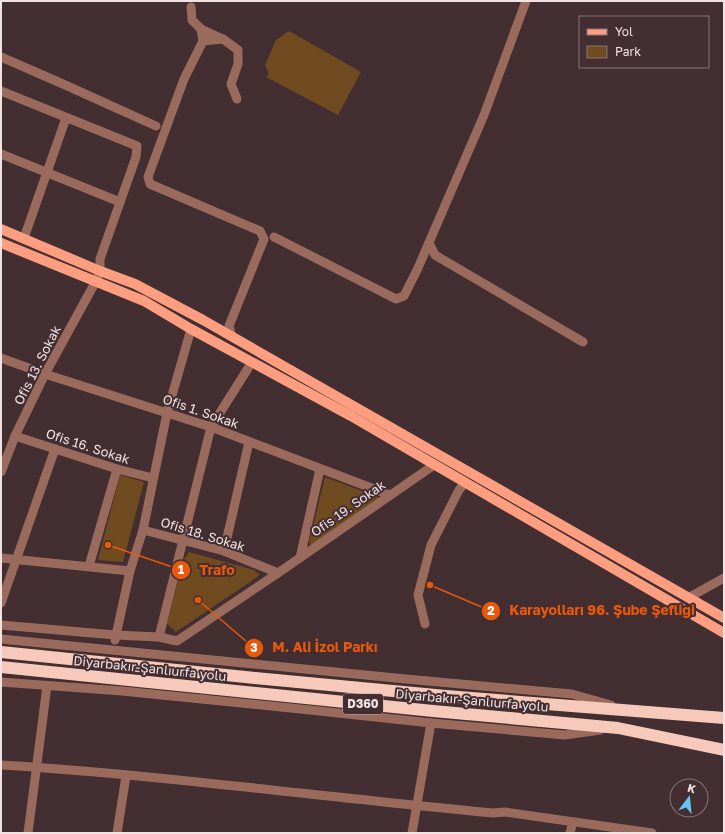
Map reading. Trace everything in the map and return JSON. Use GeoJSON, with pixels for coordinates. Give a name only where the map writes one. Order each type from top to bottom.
{"type":"FeatureCollection","features":[{"type":"Feature","properties":{"kind":"highway","name":"Diyarbakır-Şanlıurfa yolu"},"geometry":{"type":"LineString","coordinates":[[1,652],[263,679],[724,718]]}},
{"type":"Feature","properties":{"kind":"highway","name":"Diyarbakır-Şanlıurfa yolu"},"geometry":{"type":"LineString","coordinates":[[1,667],[618,728],[724,750]]}},
{"type":"Feature","properties":{"kind":"main road"},"geometry":{"type":"LineString","coordinates":[[1,229],[100,271],[135,284],[232,337],[724,618]]}},
{"type":"Feature","properties":{"kind":"main road"},"geometry":{"type":"LineString","coordinates":[[1,243],[144,301],[351,416],[724,633]]}},
{"type":"Feature","properties":{"kind":"street"},"geometry":{"type":"LineString","coordinates":[[201,29],[203,41],[184,79],[168,122],[148,177],[150,184],[266,236],[396,299],[404,296],[424,255],[484,116],[524,2]]}},
{"type":"Feature","properties":{"kind":"street"},"geometry":{"type":"LineString","coordinates":[[191,7],[192,20],[201,29],[222,39],[238,50],[238,64],[231,84],[237,99]]}},
{"type":"Feature","properties":{"kind":"street"},"geometry":{"type":"LineString","coordinates":[[203,41],[222,39]]}},
{"type":"Feature","properties":{"kind":"street"},"geometry":{"type":"LineString","coordinates":[[1,58],[156,126],[164,135]]}},
{"type":"Feature","properties":{"kind":"street"},"geometry":{"type":"LineString","coordinates":[[1,91],[66,118],[24,238]]}},
{"type":"Feature","properties":{"kind":"street","name":"Ofis 13. Sokak"},"geometry":{"type":"LineString","coordinates":[[1,472],[45,374],[96,281],[100,271],[100,259],[136,157],[137,146],[66,118]]}},
{"type":"Feature","properties":{"kind":"street"},"geometry":{"type":"LineString","coordinates":[[156,126],[168,122]]}},
{"type":"Feature","properties":{"kind":"street"},"geometry":{"type":"LineString","coordinates":[[1,154],[120,202]]}},
{"type":"Feature","properties":{"kind":"street"},"geometry":{"type":"LineString","coordinates":[[232,337],[228,326],[266,236]]}},
{"type":"Feature","properties":{"kind":"street"},"geometry":{"type":"LineString","coordinates":[[429,243],[435,255]]}},
{"type":"Feature","properties":{"kind":"street"},"geometry":{"type":"LineString","coordinates":[[424,255],[435,255],[583,342]]}},
{"type":"Feature","properties":{"kind":"street"},"geometry":{"type":"LineString","coordinates":[[112,649],[130,570],[143,530],[167,413],[192,329]]}},
{"type":"Feature","properties":{"kind":"street","name":"Ofis 1. Sokak"},"geometry":{"type":"LineString","coordinates":[[1,358],[45,374],[210,427],[390,495]]}},
{"type":"Feature","properties":{"kind":"street"},"geometry":{"type":"LineString","coordinates":[[1,625],[159,638],[210,427],[252,362]]}},
{"type":"Feature","properties":{"kind":"street","name":"Ofis 16. Sokak"},"geometry":{"type":"LineString","coordinates":[[16,436],[55,450],[117,469],[153,478]]}},
{"type":"Feature","properties":{"kind":"street"},"geometry":{"type":"LineString","coordinates":[[224,551],[249,442]]}},
{"type":"Feature","properties":{"kind":"street"},"geometry":{"type":"LineString","coordinates":[[1,603],[55,450]]}},
{"type":"Feature","properties":{"kind":"street","name":"Ofis 19. Sokak"},"geometry":{"type":"LineString","coordinates":[[159,638],[177,641],[434,465]]}},
{"type":"Feature","properties":{"kind":"street"},"geometry":{"type":"LineString","coordinates":[[300,558],[320,468]]}},
{"type":"Feature","properties":{"kind":"street"},"geometry":{"type":"LineString","coordinates":[[90,566],[117,469]]}},
{"type":"Feature","properties":{"kind":"street"},"geometry":{"type":"LineString","coordinates":[[425,624],[418,595],[431,545],[459,490],[465,483]]}},
{"type":"Feature","properties":{"kind":"street","name":"Ofis 18. Sokak"},"geometry":{"type":"LineString","coordinates":[[143,530],[224,551],[278,573]]}},
{"type":"Feature","properties":{"kind":"street"},"geometry":{"type":"LineString","coordinates":[[1,558],[130,570]]}},
{"type":"Feature","properties":{"kind":"street"},"geometry":{"type":"LineString","coordinates":[[688,598],[724,578]]}},
{"type":"Feature","properties":{"kind":"street"},"geometry":{"type":"LineString","coordinates":[[1,639],[572,694],[631,711]]}},
{"type":"Feature","properties":{"kind":"street"},"geometry":{"type":"LineString","coordinates":[[1,682],[122,691],[431,724],[565,735],[618,728]]}},
{"type":"Feature","properties":{"kind":"street"},"geometry":{"type":"LineString","coordinates":[[28,833],[47,686]]}},
{"type":"Feature","properties":{"kind":"street"},"geometry":{"type":"LineString","coordinates":[[412,833],[431,724]]}},
{"type":"Feature","properties":{"kind":"street"},"geometry":{"type":"LineString","coordinates":[[1,766],[249,787],[493,813],[505,812],[652,833]]}},
{"type":"Feature","properties":{"kind":"street"},"geometry":{"type":"LineString","coordinates":[[117,833],[126,776]]}},
{"type":"Feature","properties":{"kind":"street"},"geometry":{"type":"LineString","coordinates":[[570,833],[572,822]]}},
{"type":"Feature","properties":{"kind":"green space"},"geometry":{"type":"Polygon","coordinates":[[[289,31],[361,72],[338,115],[266,77],[269,74],[265,65],[276,40],[289,31]]]}},
{"type":"Feature","properties":{"kind":"green space"},"geometry":{"type":"Polygon","coordinates":[[[120,475],[144,482],[123,562],[98,560],[120,475]]]}},
{"type":"Feature","properties":{"kind":"green space"},"geometry":{"type":"Polygon","coordinates":[[[325,477],[380,499],[312,547],[309,542],[325,477]]]}},
{"type":"Feature","properties":{"kind":"green space"},"geometry":{"type":"Polygon","coordinates":[[[189,552],[254,570],[260,575],[176,632],[167,624],[183,561],[189,552]]]}},
{"type":"Feature","properties":{"kind":"place","name":"Trafo"},"geometry":{"type":"Point","coordinates":[108,545]}},
{"type":"Feature","properties":{"kind":"place","name":"Karayolları 96. Şube Şefliği"},"geometry":{"type":"Point","coordinates":[430,585]}},
{"type":"Feature","properties":{"kind":"place","name":"M. Ali İzol Parkı"},"geometry":{"type":"Point","coordinates":[198,600]}}]}
